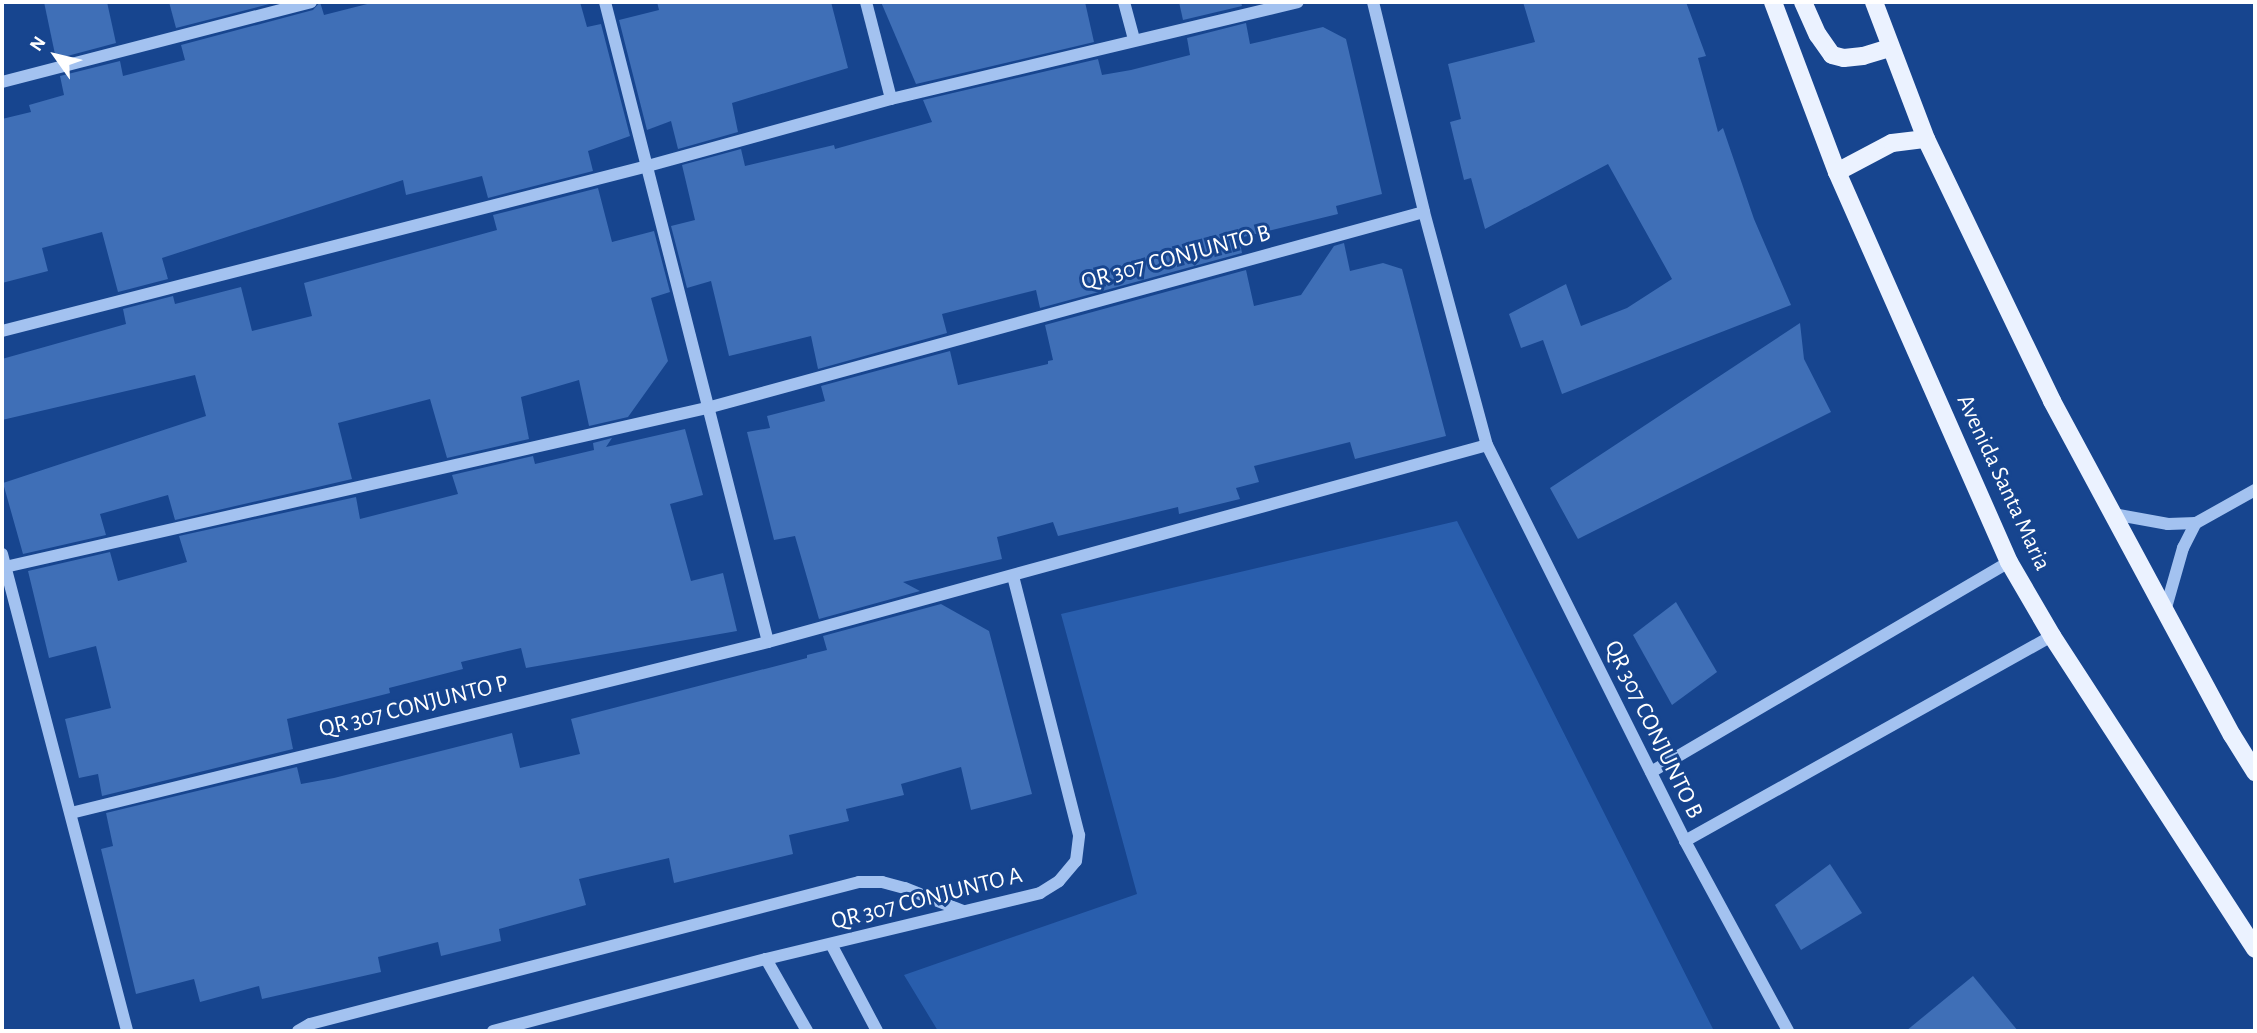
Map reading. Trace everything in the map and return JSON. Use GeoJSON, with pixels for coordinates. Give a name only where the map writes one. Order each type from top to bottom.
{"type":"FeatureCollection","features":[{"type":"Feature","properties":{"kind":"main road","name":"Avenida Santa Maria"},"geometry":{"type":"LineString","coordinates":[[1773,2],[1838,172],[2009,562],[2052,636],[2255,950]]}},
{"type":"Feature","properties":{"kind":"main road"},"geometry":{"type":"LineString","coordinates":[[1804,2],[1818,35],[1832,55],[1844,58],[1863,56],[1890,48]]}},
{"type":"Feature","properties":{"kind":"main road"},"geometry":{"type":"LineString","coordinates":[[1874,2],[1926,139],[2052,401],[2255,772]]}},
{"type":"Feature","properties":{"kind":"main road"},"geometry":{"type":"LineString","coordinates":[[1838,172],[1892,143],[1926,139]]}},
{"type":"Feature","properties":{"kind":"street"},"geometry":{"type":"LineString","coordinates":[[2,82],[311,2]]}},
{"type":"Feature","properties":{"kind":"street"},"geometry":{"type":"LineString","coordinates":[[605,2],[644,167],[768,642],[1487,445]]}},
{"type":"Feature","properties":{"kind":"street"},"geometry":{"type":"LineString","coordinates":[[866,2],[891,99]]}},
{"type":"Feature","properties":{"kind":"street"},"geometry":{"type":"LineString","coordinates":[[1124,2],[1134,40]]}},
{"type":"Feature","properties":{"kind":"street"},"geometry":{"type":"LineString","coordinates":[[2,331],[644,167],[891,99],[1298,2]]}},
{"type":"Feature","properties":{"kind":"street"},"geometry":{"type":"LineString","coordinates":[[1373,2],[1424,212]]}},
{"type":"Feature","properties":{"kind":"street","name":"QR 307 CONJUNTO B"},"geometry":{"type":"LineString","coordinates":[[4,561],[707,408],[1424,212],[1487,445],[1685,841],[1788,1031]]}},
{"type":"Feature","properties":{"kind":"street"},"geometry":{"type":"LineString","coordinates":[[2113,514],[2168,524],[2196,523],[2255,490]]}},
{"type":"Feature","properties":{"kind":"street"},"geometry":{"type":"LineString","coordinates":[[2165,611],[2183,548],[2196,523]]}},
{"type":"Feature","properties":{"kind":"street"},"geometry":{"type":"LineString","coordinates":[[4,561],[127,1031]]}},
{"type":"Feature","properties":{"kind":"street"},"geometry":{"type":"LineString","coordinates":[[1651,772],[2009,562]]}},
{"type":"Feature","properties":{"kind":"street","name":"QR 307 CONJUNTO A"},"geometry":{"type":"LineString","coordinates":[[493,1031],[766,959],[1040,893],[1059,881],[1076,861],[1079,835],[1013,577]]}},
{"type":"Feature","properties":{"kind":"street"},"geometry":{"type":"LineString","coordinates":[[1685,841],[2052,636]]}},
{"type":"Feature","properties":{"kind":"street","name":"QR 307 CONJUNTO P"},"geometry":{"type":"LineString","coordinates":[[71,813],[768,642]]}},
{"type":"Feature","properties":{"kind":"street"},"geometry":{"type":"LineString","coordinates":[[298,1031],[310,1024],[859,882],[882,882],[905,888],[964,911]]}},
{"type":"Feature","properties":{"kind":"street"},"geometry":{"type":"LineString","coordinates":[[831,944],[877,1031]]}},
{"type":"Feature","properties":{"kind":"street"},"geometry":{"type":"LineString","coordinates":[[766,959],[807,1031]]}},
{"type":"Feature","properties":{"kind":"shaded area"},"geometry":{"type":"Polygon","coordinates":[[[1457,521],[1714,1031],[938,1031],[904,975],[1137,894],[1061,614],[1457,521]]]}},
{"type":"Feature","properties":{"kind":"building"},"geometry":{"type":"Polygon","coordinates":[[[44,2],[107,2],[116,43],[56,59],[44,2]]]}},
{"type":"Feature","properties":{"kind":"building"},"geometry":{"type":"Polygon","coordinates":[[[169,2],[277,2],[176,28],[169,2]]]}},
{"type":"Feature","properties":{"kind":"building"},"geometry":{"type":"Polygon","coordinates":[[[320,2],[324,15],[375,2],[580,2],[587,27],[601,24],[630,136],[588,151],[593,171],[488,198],[482,176],[406,195],[403,180],[162,258],[168,279],[118,292],[102,232],[42,248],[48,271],[2,283],[2,119],[31,112],[29,105],[64,95],[60,76],[120,61],[123,76],[185,60],[181,45],[313,10],[320,2]]]}},
{"type":"Feature","properties":{"kind":"building"},"geometry":{"type":"Polygon","coordinates":[[[657,2],[831,2],[848,68],[732,103],[738,132],[678,149],[671,121],[647,130],[619,20],[659,10],[657,2]]]}},
{"type":"Feature","properties":{"kind":"building"},"geometry":{"type":"Polygon","coordinates":[[[881,2],[1085,2],[1094,42],[916,84],[881,2]]]}},
{"type":"Feature","properties":{"kind":"building"},"geometry":{"type":"Polygon","coordinates":[[[1179,2],[1241,2],[1242,6],[1183,20],[1179,2]]]}},
{"type":"Feature","properties":{"kind":"building"},"geometry":{"type":"Polygon","coordinates":[[[1523,2],[1686,2],[1706,56],[1698,58],[1718,132],[1723,128],[1754,219],[1791,305],[1562,394],[1543,340],[1521,348],[1509,314],[1566,284],[1581,326],[1627,308],[1672,279],[1608,164],[1485,229],[1471,178],[1464,180],[1450,122],[1461,119],[1448,64],[1535,42],[1523,2]]]}},
{"type":"Feature","properties":{"kind":"building"},"geometry":{"type":"Polygon","coordinates":[[[1246,23],[1250,44],[1323,27],[1346,39],[1382,194],[1336,206],[1338,214],[1239,238],[1242,253],[1040,308],[1036,290],[942,314],[947,333],[818,369],[811,336],[729,356],[711,281],[687,288],[671,226],[695,220],[682,165],[741,149],[745,166],[834,145],[835,149],[932,122],[923,100],[1098,59],[1102,75],[1131,70],[1190,55],[1187,38],[1246,23]]]}},
{"type":"Feature","properties":{"kind":"building"},"geometry":{"type":"Polygon","coordinates":[[[598,188],[612,242],[654,231],[670,292],[651,298],[668,361],[628,417],[589,426],[579,380],[521,397],[529,439],[447,458],[430,399],[338,423],[352,479],[175,520],[168,495],[100,514],[106,535],[23,554],[3,483],[206,416],[195,375],[2,420],[2,359],[126,324],[123,309],[173,296],[175,304],[241,287],[252,331],[312,316],[304,283],[497,230],[493,215],[598,188]]]}},
{"type":"Feature","properties":{"kind":"building"},"geometry":{"type":"Polygon","coordinates":[[[1344,243],[1350,271],[1383,263],[1402,269],[1446,436],[1355,459],[1350,442],[1254,466],[1259,482],[1236,488],[1240,499],[1179,514],[1178,507],[1058,536],[1053,522],[997,537],[1002,559],[903,582],[920,591],[819,619],[795,536],[774,540],[747,432],[770,428],[767,416],[825,401],[821,386],[950,351],[958,385],[1048,364],[1048,361],[1053,360],[1045,325],[1246,270],[1254,306],[1301,295],[1334,246],[1344,243]]]}},
{"type":"Feature","properties":{"kind":"building"},"geometry":{"type":"Polygon","coordinates":[[[1800,323],[1804,359],[1831,412],[1578,539],[1550,488],[1800,323]]]}},
{"type":"Feature","properties":{"kind":"building"},"geometry":{"type":"Polygon","coordinates":[[[685,429],[703,495],[670,504],[691,581],[723,573],[737,631],[526,668],[521,648],[461,662],[463,669],[389,688],[390,693],[287,719],[293,749],[102,796],[98,774],[79,778],[65,719],[111,708],[96,646],[49,658],[28,571],[110,552],[118,581],[187,562],[179,536],[356,497],[360,519],[458,494],[452,475],[533,456],[535,464],[594,450],[593,443],[612,438],[606,447],[685,429]]]}},
{"type":"Feature","properties":{"kind":"building"},"geometry":{"type":"Polygon","coordinates":[[[1676,602],[1717,672],[1672,705],[1633,635],[1676,602]]]}},
{"type":"Feature","properties":{"kind":"building"},"geometry":{"type":"Polygon","coordinates":[[[941,604],[989,631],[1032,794],[971,810],[961,767],[901,784],[904,795],[846,809],[849,821],[789,835],[793,854],[674,883],[669,858],[579,879],[586,905],[499,929],[501,941],[441,956],[438,942],[378,957],[381,972],[262,999],[259,986],[200,1002],[194,979],[136,994],[101,849],[113,846],[106,813],[297,767],[301,784],[334,778],[512,733],[520,768],[580,754],[571,719],[807,658],[807,655],[827,650],[823,636],[941,604]]]}},
{"type":"Feature","properties":{"kind":"building"},"geometry":{"type":"Polygon","coordinates":[[[1830,864],[1862,913],[1801,950],[1775,905],[1830,864]]]}},
{"type":"Feature","properties":{"kind":"building"},"geometry":{"type":"Polygon","coordinates":[[[1973,976],[2018,1031],[1906,1031],[1973,976]]]}}]}
